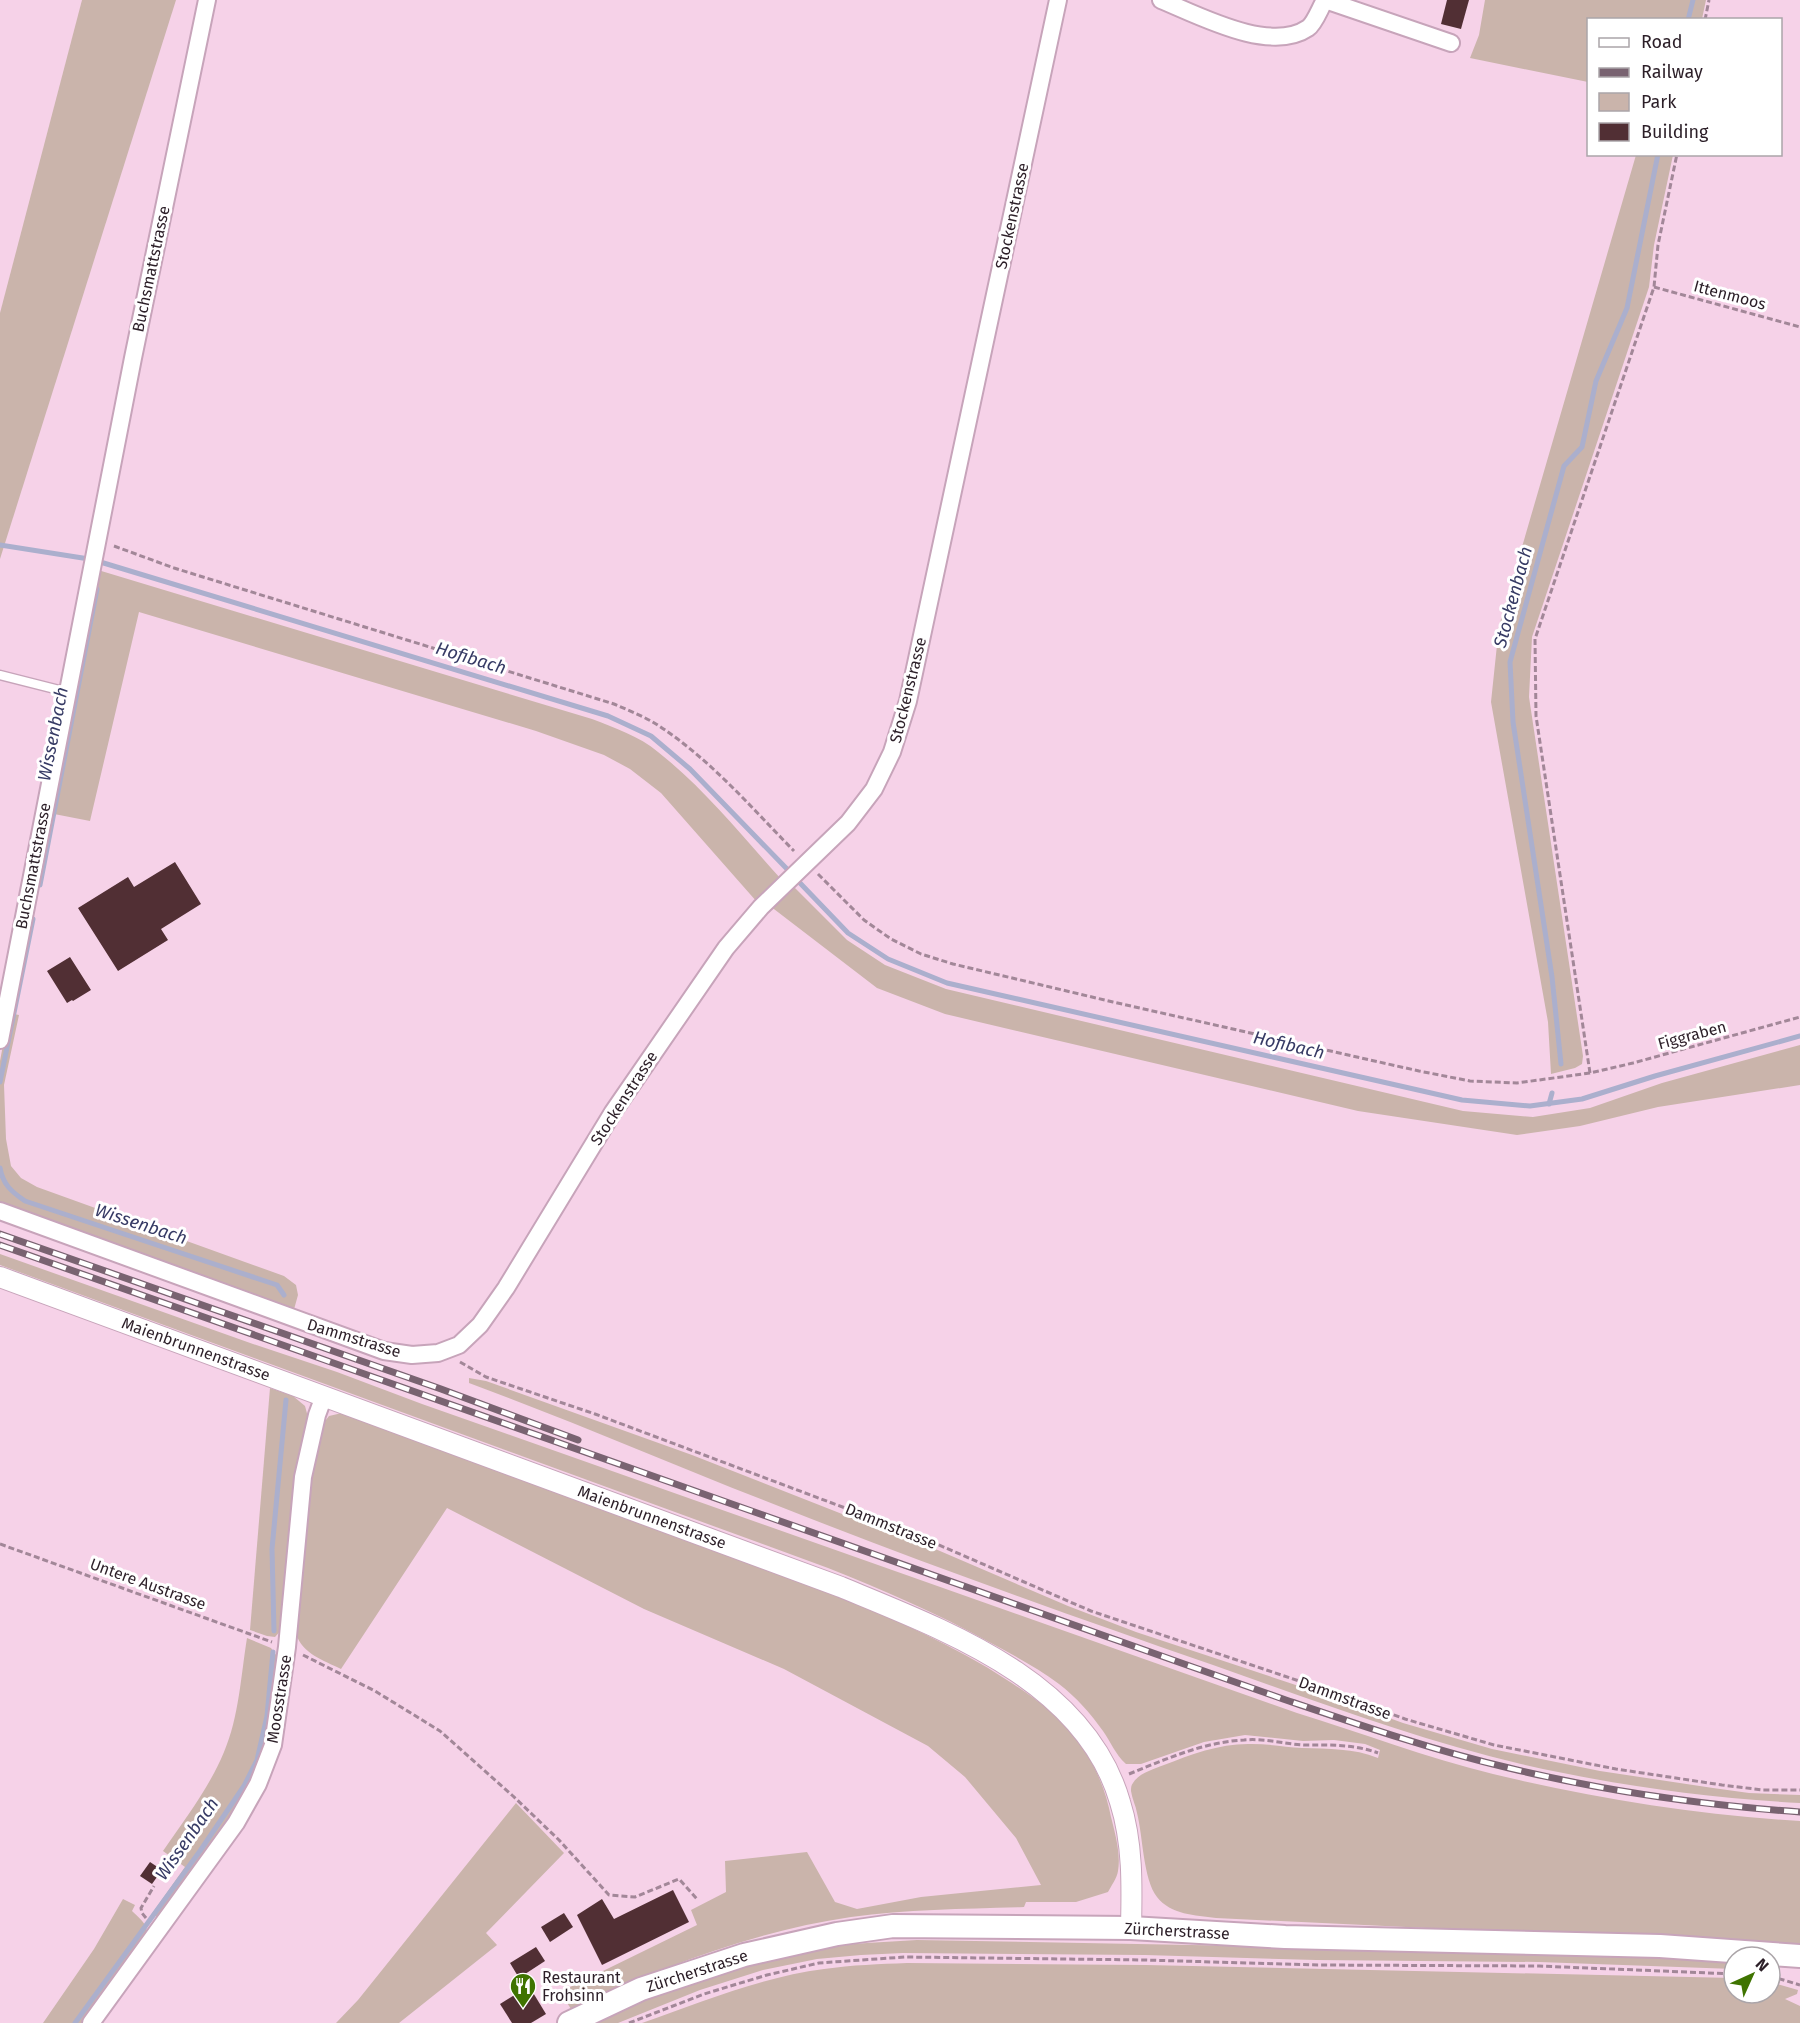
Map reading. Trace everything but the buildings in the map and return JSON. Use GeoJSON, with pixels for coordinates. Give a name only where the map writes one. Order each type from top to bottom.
{"type":"FeatureCollection","features":[{"type":"Feature","properties":{"kind":"main road","name":"Zürcherstrasse"},"geometry":{"type":"LineString","coordinates":[[569,2023],[641,1989],[744,1955],[837,1934],[893,1926],[1131,1928],[1285,1937],[1660,1946],[1800,1956]]}},
{"type":"Feature","properties":{"kind":"street","name":"Buchsmattstrasse"},"geometry":{"type":"LineString","coordinates":[[0,1040],[133,358],[207,0]]}},
{"type":"Feature","properties":{"kind":"street","name":"Stockenstrasse"},"geometry":{"type":"LineString","coordinates":[[448,1350],[466,1340],[493,1306],[613,1112],[726,948],[760,907],[848,823],[874,789],[892,752],[908,701],[1058,0]]}},
{"type":"Feature","properties":{"kind":"street"},"geometry":{"type":"LineString","coordinates":[[1161,0],[1258,37],[1284,37],[1309,28],[1325,0],[1451,43]]}},
{"type":"Feature","properties":{"kind":"street","name":"Dammstrasse"},"geometry":{"type":"LineString","coordinates":[[0,1211],[384,1351],[412,1355],[448,1350]]}},
{"type":"Feature","properties":{"kind":"street","name":"Maienbrunnenstrasse"},"geometry":{"type":"LineString","coordinates":[[0,1277],[842,1587],[948,1634],[1024,1678],[1066,1710],[1097,1750],[1121,1802],[1129,1844],[1132,1884],[1131,1928]]}},
{"type":"Feature","properties":{"kind":"street","name":"Moosstrasse"},"geometry":{"type":"LineString","coordinates":[[91,2023],[236,1823],[258,1785],[273,1744],[287,1647],[303,1477],[316,1415],[324,1396]]}},
{"type":"Feature","properties":{"kind":"lane"},"geometry":{"type":"LineString","coordinates":[[0,675],[67,692]]}},
{"type":"Feature","properties":{"kind":"path"},"geometry":{"type":"LineString","coordinates":[[1705,18],[1709,0]]}},
{"type":"Feature","properties":{"kind":"path"},"geometry":{"type":"LineString","coordinates":[[1654,287],[1658,245],[1677,156]]}},
{"type":"Feature","properties":{"kind":"path","name":"Ittenmoos"},"geometry":{"type":"LineString","coordinates":[[1654,287],[1800,327]]}},
{"type":"Feature","properties":{"kind":"path","name":"Figgraben"},"geometry":{"type":"LineString","coordinates":[[1654,287],[1535,639],[1536,716],[1590,1073],[1800,1017]]}},
{"type":"Feature","properties":{"kind":"path","name":"Dammstrasse"},"geometry":{"type":"LineString","coordinates":[[448,1350],[463,1365],[486,1377],[595,1414],[898,1528],[1091,1611],[1405,1719],[1494,1745],[1616,1769],[1763,1790],[1800,1790]]}},
{"type":"Feature","properties":{"kind":"path","name":"Untere Austrasse"},"geometry":{"type":"LineString","coordinates":[[0,1544],[287,1647],[375,1691],[440,1731],[559,1840],[609,1895],[635,1897],[679,1879],[697,1899]]}},
{"type":"Feature","properties":{"kind":"path"},"geometry":{"type":"LineString","coordinates":[[1113,1781],[1180,1754],[1218,1743],[1246,1739],[1304,1745],[1333,1744],[1365,1748],[1378,1753]]}},
{"type":"Feature","properties":{"kind":"path"},"geometry":{"type":"LineString","coordinates":[[146,1918],[142,1913],[144,1902],[154,1886]]}},
{"type":"Feature","properties":{"kind":"path","name":"Zürcherstrasse"},"geometry":{"type":"LineString","coordinates":[[629,2023],[704,1994],[767,1975],[819,1963],[905,1957],[1109,1959],[1318,1965],[1539,1966],[1722,1974]]}},
{"type":"Feature","properties":{"kind":"path"},"geometry":{"type":"LineString","coordinates":[[1782,1980],[1800,1985]]}},
{"type":"Feature","properties":{"kind":"green space"},"geometry":{"type":"Polygon","coordinates":[[[82,0],[176,0],[0,559],[0,313],[82,0]]]}},
{"type":"Feature","properties":{"kind":"green space"},"geometry":{"type":"Polygon","coordinates":[[[1485,0],[1706,0],[1702,18],[1587,18],[1587,82],[1470,58],[1479,35],[1485,0]]]}},
{"type":"Feature","properties":{"kind":"green space"},"geometry":{"type":"Polygon","coordinates":[[[1636,156],[1673,156],[1654,245],[1649,287],[1532,637],[1529,697],[1583,1056],[1582,1064],[1575,1068],[1551,1074],[1548,1022],[1491,702],[1499,626],[1636,156]]]}},
{"type":"Feature","properties":{"kind":"green space"},"geometry":{"type":"Polygon","coordinates":[[[98,570],[592,719],[626,733],[651,746],[691,781],[781,879],[757,902],[661,793],[630,769],[604,755],[536,731],[139,612],[90,821],[49,813],[98,570]]]}},
{"type":"Feature","properties":{"kind":"green space"},"geometry":{"type":"Polygon","coordinates":[[[792,885],[847,940],[885,965],[946,989],[1463,1111],[1533,1117],[1590,1108],[1662,1083],[1800,1045],[1800,1085],[1658,1107],[1580,1126],[1517,1135],[1358,1111],[945,1014],[877,988],[770,906],[792,885]]]}},
{"type":"Feature","properties":{"kind":"green space"},"geometry":{"type":"Polygon","coordinates":[[[9,1013],[19,1015],[4,1085],[6,1139],[11,1166],[21,1178],[37,1187],[284,1276],[296,1285],[298,1295],[293,1313],[0,1203],[0,1061],[9,1013]]]}},
{"type":"Feature","properties":{"kind":"green space"},"geometry":{"type":"Polygon","coordinates":[[[0,1254],[1297,1713],[1419,1753],[1493,1774],[1607,1798],[1684,1810],[1800,1821],[1800,1946],[1216,1918],[1176,1911],[1157,1897],[1149,1880],[1131,1791],[1132,1785],[1139,1777],[1185,1757],[1229,1745],[1258,1744],[1341,1750],[1359,1752],[1378,1758],[1380,1750],[1365,1744],[1334,1740],[1303,1741],[1245,1735],[1204,1742],[1141,1764],[1126,1764],[1088,1712],[1059,1684],[1007,1652],[910,1602],[828,1568],[0,1265],[0,1254]]]}},
{"type":"Feature","properties":{"kind":"green space"},"geometry":{"type":"Polygon","coordinates":[[[469,1378],[486,1381],[692,1455],[865,1523],[874,1524],[1068,1606],[1136,1632],[1403,1723],[1492,1749],[1600,1771],[1749,1793],[1800,1795],[1800,1803],[1695,1794],[1590,1778],[1521,1764],[1404,1731],[1112,1630],[909,1556],[469,1383],[469,1378]]]}},
{"type":"Feature","properties":{"kind":"green space"},"geometry":{"type":"Polygon","coordinates":[[[270,1388],[293,1396],[305,1406],[309,1421],[283,1628],[275,1637],[250,1630],[270,1388]]]}},
{"type":"Feature","properties":{"kind":"green space"},"geometry":{"type":"Polygon","coordinates":[[[342,1413],[839,1596],[925,1634],[987,1667],[1026,1692],[1052,1713],[1069,1729],[1093,1765],[1106,1796],[1118,1851],[1117,1874],[1108,1892],[1076,1902],[1026,1902],[1024,1907],[894,1912],[815,1923],[743,1941],[708,1953],[638,1979],[571,2009],[560,1992],[697,1925],[691,1910],[726,1892],[725,1861],[807,1852],[835,1902],[857,1909],[921,1897],[1041,1885],[1016,1838],[965,1777],[928,1746],[784,1669],[644,1609],[447,1508],[341,1669],[314,1656],[303,1647],[296,1634],[309,1481],[322,1425],[329,1416],[342,1413]]]}},
{"type":"Feature","properties":{"kind":"green space"},"geometry":{"type":"Polygon","coordinates":[[[247,1638],[271,1648],[279,1659],[271,1719],[263,1754],[244,1798],[217,1839],[159,1917],[151,1915],[185,1867],[163,1851],[204,1791],[224,1752],[236,1710],[247,1638]]]}},
{"type":"Feature","properties":{"kind":"green space"},"geometry":{"type":"Polygon","coordinates":[[[516,1803],[564,1853],[486,1933],[497,1945],[399,2023],[336,2023],[358,2000],[516,1803]]]}},
{"type":"Feature","properties":{"kind":"green space"},"geometry":{"type":"Polygon","coordinates":[[[123,1899],[135,1905],[132,1911],[144,1923],[147,1933],[83,2023],[43,2023],[94,1949],[123,1899]]]}},
{"type":"Feature","properties":{"kind":"green space"},"geometry":{"type":"Polygon","coordinates":[[[917,1940],[1568,1952],[1722,1959],[1722,1969],[1539,1962],[1316,1960],[1145,1955],[903,1953],[861,1955],[817,1959],[763,1970],[700,1990],[618,2023],[591,2023],[646,1999],[730,1970],[788,1955],[867,1943],[917,1940]]]}},
{"type":"Feature","properties":{"kind":"green space"},"geometry":{"type":"Polygon","coordinates":[[[907,1963],[1146,1965],[1722,1978],[1722,2005],[1782,2005],[1782,1985],[1798,1990],[1797,1994],[1785,1999],[1800,2006],[1800,2023],[642,2023],[732,1991],[778,1978],[866,1965],[907,1963]]]}},
{"type":"Feature","properties":{"kind":"waterway","name":"Stockenbach"},"geometry":{"type":"LineString","coordinates":[[1688,18],[1693,0]]}},
{"type":"Feature","properties":{"kind":"waterway","name":"Stockenbach"},"geometry":{"type":"LineString","coordinates":[[1561,1064],[1552,977],[1513,722],[1510,662],[1564,466],[1582,447],[1596,381],[1627,308],[1658,156]]}},
{"type":"Feature","properties":{"kind":"waterway","name":"Hofibach"},"geometry":{"type":"LineString","coordinates":[[0,545],[89,559]]}},
{"type":"Feature","properties":{"kind":"waterway","name":"Hofibach"},"geometry":{"type":"LineString","coordinates":[[97,561],[608,716],[651,736],[690,769],[787,869]]}},
{"type":"Feature","properties":{"kind":"waterway","name":"Wissenbach"},"geometry":{"type":"LineString","coordinates":[[40,885],[97,589]]}},
{"type":"Feature","properties":{"kind":"waterway","name":"Hofibach"},"geometry":{"type":"LineString","coordinates":[[800,883],[848,933],[888,959],[947,983],[1462,1100],[1530,1106],[1582,1099],[1655,1076],[1800,1036]]}},
{"type":"Feature","properties":{"kind":"waterway","name":"Wissenbach"},"geometry":{"type":"LineString","coordinates":[[0,1082],[33,919]]}},
{"type":"Feature","properties":{"kind":"waterway","name":"Stockenbach"},"geometry":{"type":"LineString","coordinates":[[1549,1104],[1552,1093]]}},
{"type":"Feature","properties":{"kind":"waterway","name":"Wissenbach"},"geometry":{"type":"LineString","coordinates":[[0,1168],[9,1188],[25,1201],[277,1285],[284,1295]]}},
{"type":"Feature","properties":{"kind":"waterway","name":"Wissenbach"},"geometry":{"type":"LineString","coordinates":[[274,1631],[272,1549],[286,1400]]}},
{"type":"Feature","properties":{"kind":"waterway","name":"Wissenbach"},"geometry":{"type":"LineString","coordinates":[[75,2023],[200,1851],[244,1786],[257,1760],[267,1716],[273,1652]]}},
{"type":"Feature","properties":{"kind":"railway"},"geometry":{"type":"LineString","coordinates":[[0,1234],[441,1389],[578,1440]]}},
{"type":"Feature","properties":{"kind":"railway"},"geometry":{"type":"LineString","coordinates":[[0,1245],[1283,1699],[1395,1736],[1480,1761],[1581,1784],[1690,1801],[1800,1812]]}},
{"type":"Feature","properties":{"kind":"place","name":"Restaurant Frohsinn"},"geometry":{"type":"Point","coordinates":[523,2009]}}]}
